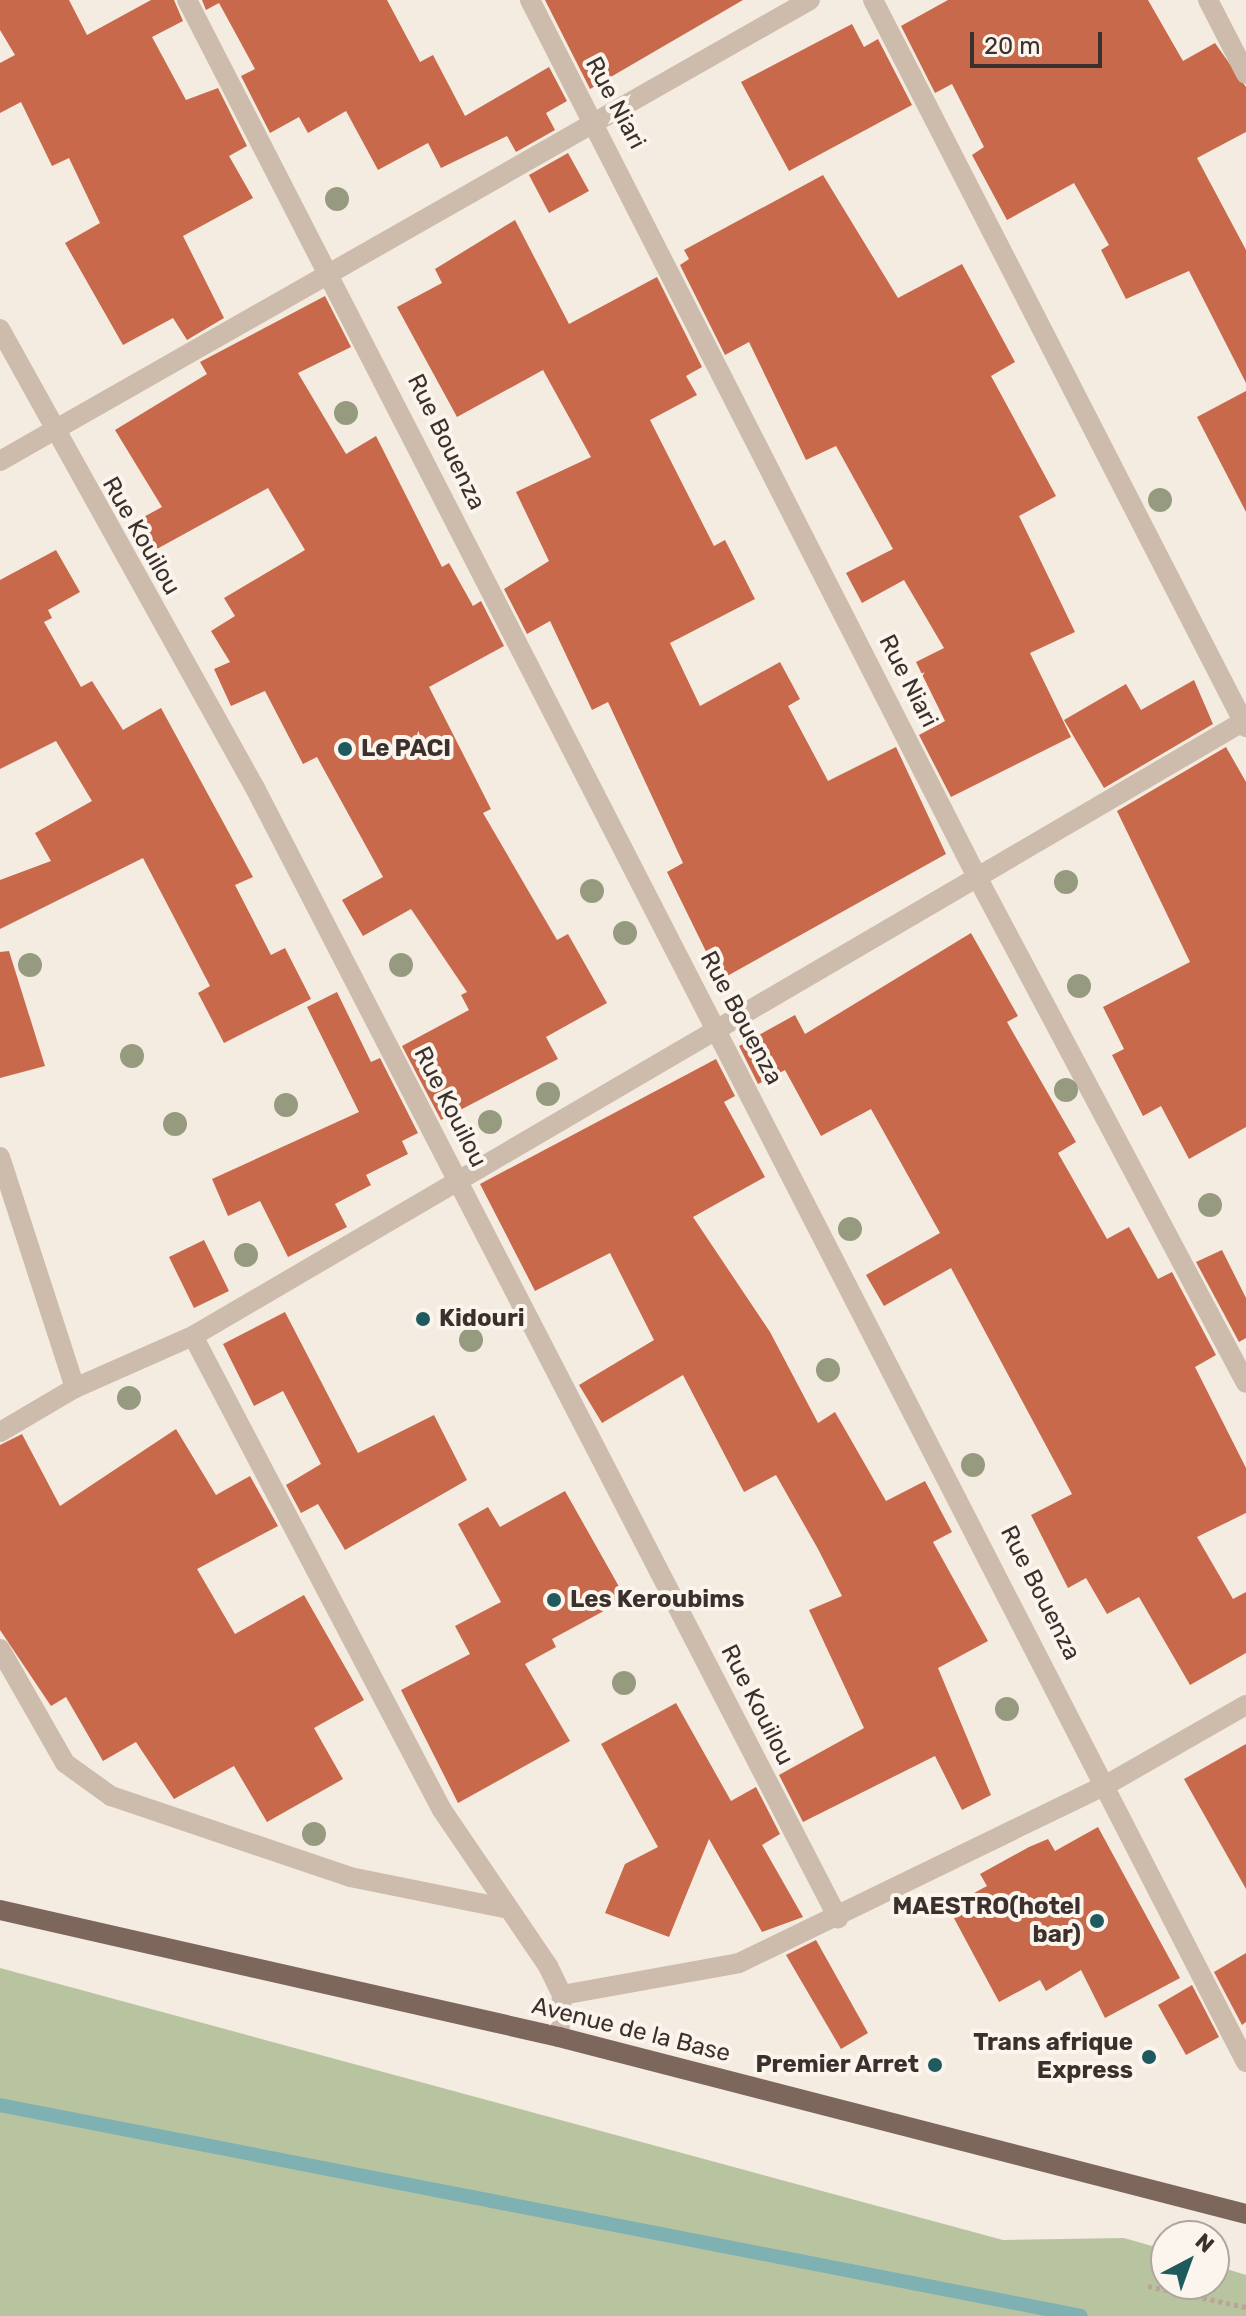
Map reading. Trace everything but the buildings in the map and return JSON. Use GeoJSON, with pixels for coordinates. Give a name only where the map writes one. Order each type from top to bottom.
{"type":"FeatureCollection","features":[{"type":"Feature","properties":{"kind":"main road","name":"Avenue de la Base"},"geometry":{"type":"LineString","coordinates":[[0,1910],[559,2037],[1246,2214]]}},
{"type":"Feature","properties":{"kind":"street","name":"Rue Bouenza"},"geometry":{"type":"LineString","coordinates":[[187,0],[335,275],[716,1028],[1108,1784],[1246,2062]]}},
{"type":"Feature","properties":{"kind":"street","name":"Rue Niari"},"geometry":{"type":"LineString","coordinates":[[530,0],[598,123],[976,875],[1246,1383]]}},
{"type":"Feature","properties":{"kind":"street"},"geometry":{"type":"LineString","coordinates":[[0,461],[335,275],[810,0]]}},
{"type":"Feature","properties":{"kind":"street"},"geometry":{"type":"LineString","coordinates":[[0,1432],[75,1388],[193,1336],[976,875],[1245,723],[873,0]]}},
{"type":"Feature","properties":{"kind":"street"},"geometry":{"type":"LineString","coordinates":[[1208,0],[1246,74]]}},
{"type":"Feature","properties":{"kind":"street","name":"Rue Kouilou"},"geometry":{"type":"LineString","coordinates":[[0,329],[52,433],[255,788],[838,1918]]}},
{"type":"Feature","properties":{"kind":"street"},"geometry":{"type":"LineString","coordinates":[[0,1157],[75,1388]]}},
{"type":"Feature","properties":{"kind":"street"},"geometry":{"type":"LineString","coordinates":[[193,1336],[442,1810],[562,1995],[559,2037]]}},
{"type":"Feature","properties":{"kind":"street"},"geometry":{"type":"LineString","coordinates":[[0,1649],[65,1763],[111,1796],[350,1877],[504,1908]]}},
{"type":"Feature","properties":{"kind":"street"},"geometry":{"type":"LineString","coordinates":[[562,1995],[739,1963],[838,1918],[1108,1784],[1246,1705]]}},
{"type":"Feature","properties":{"kind":"path"},"geometry":{"type":"LineString","coordinates":[[1148,2286],[1246,2307]]}},
{"type":"Feature","properties":{"kind":"green space"},"geometry":{"type":"Polygon","coordinates":[[[0,1968],[1003,2240],[1124,2238],[1150,2245],[1150,2300],[1230,2300],[1230,2270],[1246,2275],[1246,2316],[0,2316],[0,1968]]]}},
{"type":"Feature","properties":{"kind":"waterway"},"geometry":{"type":"LineString","coordinates":[[0,2105],[1081,2316]]}},
{"type":"Feature","properties":{"kind":"place","name":"Le PACI"},"geometry":{"type":"Point","coordinates":[345,749]}},
{"type":"Feature","properties":{"kind":"place","name":"Kidouri"},"geometry":{"type":"Point","coordinates":[423,1319]}},
{"type":"Feature","properties":{"kind":"place","name":"Les Keroubims"},"geometry":{"type":"Point","coordinates":[554,1600]}},
{"type":"Feature","properties":{"kind":"place","name":"MAESTRO(hotel bar)"},"geometry":{"type":"Point","coordinates":[1097,1921]}},
{"type":"Feature","properties":{"kind":"place","name":"Trans afrique Express"},"geometry":{"type":"Point","coordinates":[1149,2057]}},
{"type":"Feature","properties":{"kind":"place","name":"Premier Arret"},"geometry":{"type":"Point","coordinates":[935,2065]}}]}
